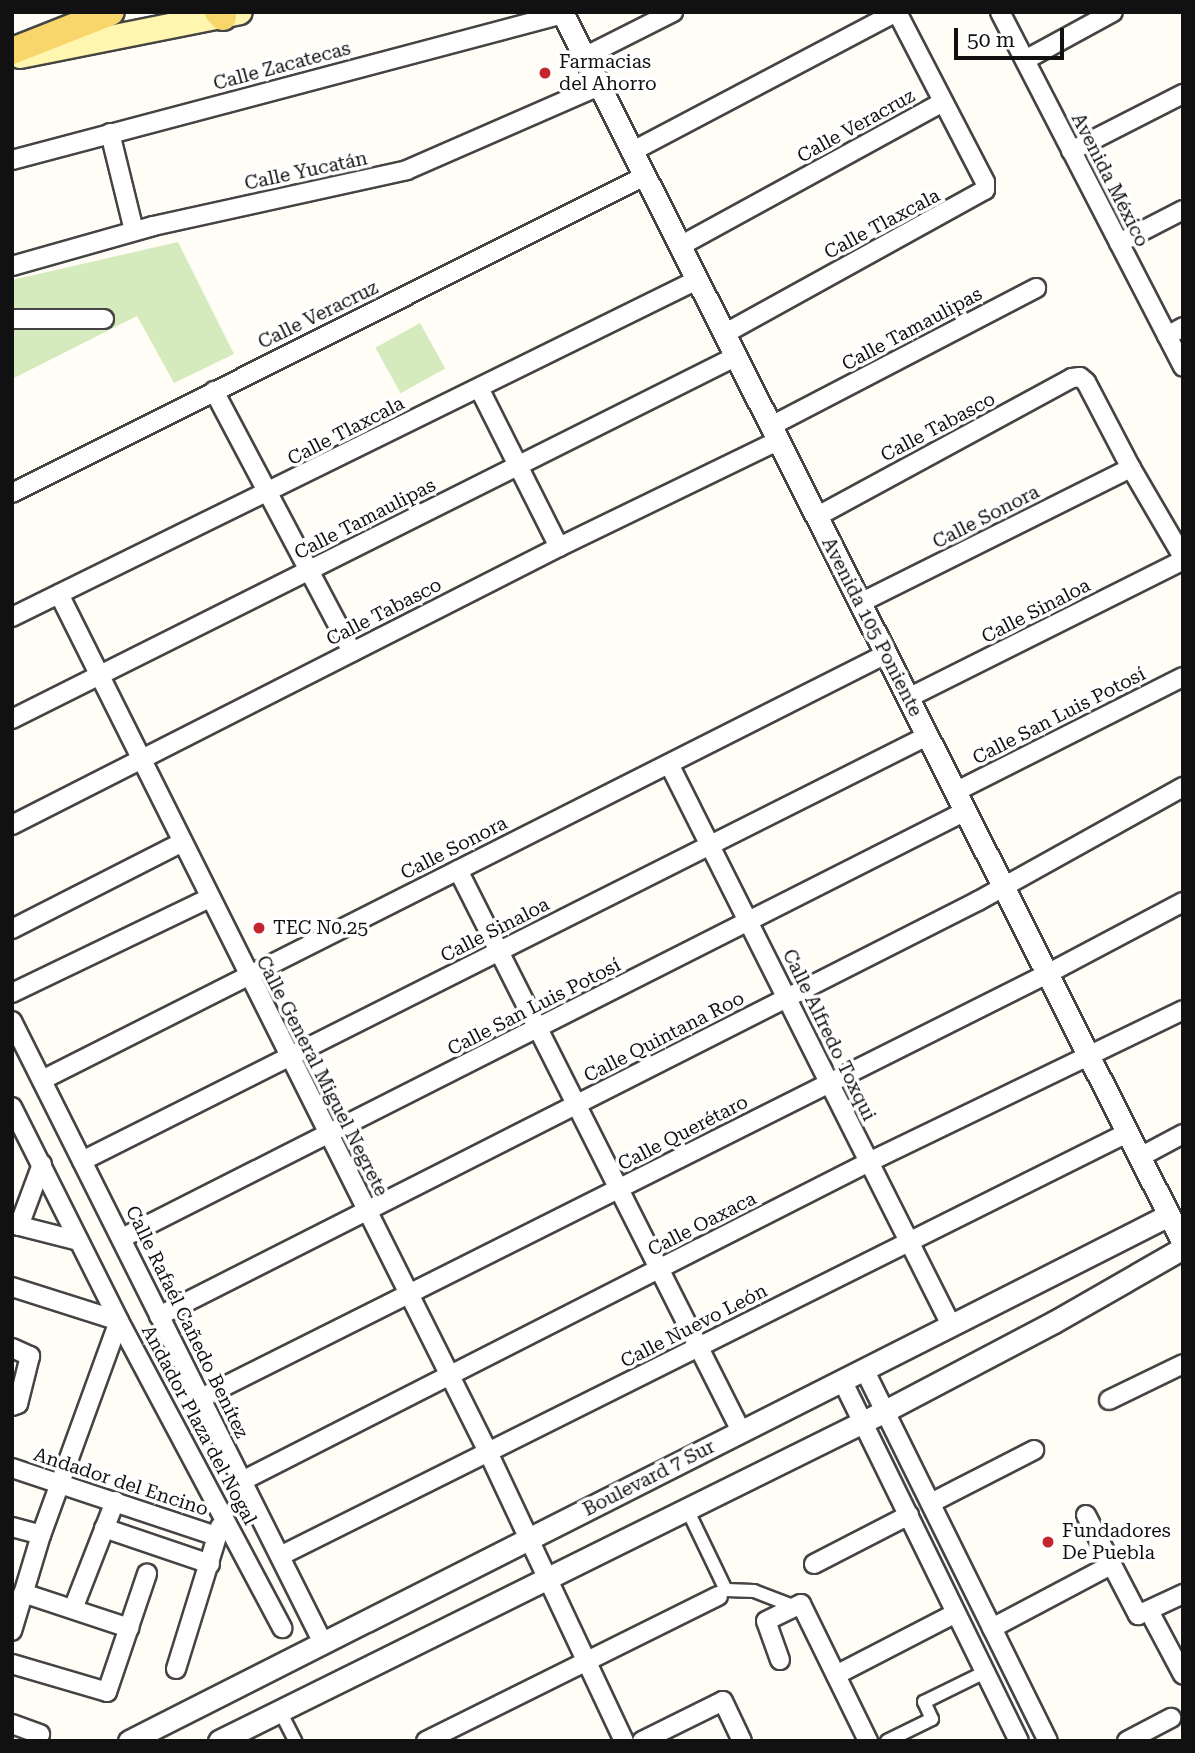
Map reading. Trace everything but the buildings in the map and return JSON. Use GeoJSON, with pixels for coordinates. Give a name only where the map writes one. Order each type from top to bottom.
{"type":"FeatureCollection","features":[{"type":"Feature","properties":{"kind":"main road"},"geometry":{"type":"LineString","coordinates":[[12,51],[111,12]]}},
{"type":"Feature","properties":{"kind":"main road"},"geometry":{"type":"LineString","coordinates":[[12,57],[227,14]]}},
{"type":"Feature","properties":{"kind":"street"},"geometry":{"type":"LineString","coordinates":[[584,57],[673,12]]}},
{"type":"Feature","properties":{"kind":"street"},"geometry":{"type":"LineString","coordinates":[[631,152],[897,12],[941,103]]}},
{"type":"Feature","properties":{"kind":"street","name":"Avenida México"},"geometry":{"type":"LineString","coordinates":[[1000,12],[1119,243],[1175,331],[1183,366]]}},
{"type":"Feature","properties":{"kind":"street"},"geometry":{"type":"LineString","coordinates":[[1025,60],[1113,12]]}},
{"type":"Feature","properties":{"kind":"street","name":"Avenida 105 Poniente"},"geometry":{"type":"LineString","coordinates":[[562,13],[643,177],[737,356],[1086,1057],[1183,1243]]}},
{"type":"Feature","properties":{"kind":"street","name":"Calle Zacatecas"},"geometry":{"type":"LineString","coordinates":[[12,160],[562,13]]}},
{"type":"Feature","properties":{"kind":"street","name":"Calle Yucatán"},"geometry":{"type":"LineString","coordinates":[[12,266],[134,231],[407,170],[599,86]]}},
{"type":"Feature","properties":{"kind":"street"},"geometry":{"type":"LineString","coordinates":[[1071,151],[1183,94]]}},
{"type":"Feature","properties":{"kind":"street","name":"Calle Tlaxcala"},"geometry":{"type":"LineString","coordinates":[[724,334],[985,190],[985,182],[941,103]]}},
{"type":"Feature","properties":{"kind":"street","name":"Calle Veracruz"},"geometry":{"type":"LineString","coordinates":[[680,246],[941,103]]}},
{"type":"Feature","properties":{"kind":"street"},"geometry":{"type":"LineString","coordinates":[[110,133],[134,231]]}},
{"type":"Feature","properties":{"kind":"street","name":"Calle Veracruz"},"geometry":{"type":"LineString","coordinates":[[12,493],[643,177]]}},
{"type":"Feature","properties":{"kind":"street"},"geometry":{"type":"LineString","coordinates":[[1119,243],[1183,210]]}},
{"type":"Feature","properties":{"kind":"street","name":"Calle Tlaxcala"},"geometry":{"type":"LineString","coordinates":[[12,617],[270,493],[697,280]]}},
{"type":"Feature","properties":{"kind":"street","name":"Calle Tamaulipas"},"geometry":{"type":"LineString","coordinates":[[774,433],[1036,288]]}},
{"type":"Feature","properties":{"kind":"street"},"geometry":{"type":"LineString","coordinates":[[12,319],[104,319]]}},
{"type":"Feature","properties":{"kind":"street","name":"Calle Tamaulipas"},"geometry":{"type":"LineString","coordinates":[[12,719],[737,356]]}},
{"type":"Feature","properties":{"kind":"street","name":"Calle Tabasco"},"geometry":{"type":"LineString","coordinates":[[817,517],[1072,378],[1080,377],[1086,382],[1130,468]]}},
{"type":"Feature","properties":{"kind":"street"},"geometry":{"type":"LineString","coordinates":[[479,388],[559,547]]}},
{"type":"Feature","properties":{"kind":"street"},"geometry":{"type":"LineString","coordinates":[[214,391],[352,652]]}},
{"type":"Feature","properties":{"kind":"street","name":"Calle Tabasco"},"geometry":{"type":"LineString","coordinates":[[12,824],[559,547],[774,433]]}},
{"type":"Feature","properties":{"kind":"street"},"geometry":{"type":"LineString","coordinates":[[1130,468],[1183,559]]}},
{"type":"Feature","properties":{"kind":"street","name":"Calle Sonora"},"geometry":{"type":"LineString","coordinates":[[860,603],[1130,468]]}},
{"type":"Feature","properties":{"kind":"street","name":"Calle Sinaloa"},"geometry":{"type":"LineString","coordinates":[[908,698],[1183,559]]}},
{"type":"Feature","properties":{"kind":"street","name":"Calle General Miguel Negrete"},"geometry":{"type":"LineString","coordinates":[[59,594],[139,760],[330,1133],[366,1211],[488,1452],[545,1579],[624,1741]]}},
{"type":"Feature","properties":{"kind":"street","name":"Calle Sonora"},"geometry":{"type":"LineString","coordinates":[[42,1080],[886,654]]}},
{"type":"Feature","properties":{"kind":"street","name":"Calle San Luis Potosí"},"geometry":{"type":"LineString","coordinates":[[955,792],[1183,677]]}},
{"type":"Feature","properties":{"kind":"street","name":"Calle Sinaloa"},"geometry":{"type":"LineString","coordinates":[[82,1161],[927,736]]}},
{"type":"Feature","properties":{"kind":"street","name":"Calle Alfredo Toxqui"},"geometry":{"type":"LineString","coordinates":[[669,764],[951,1325]]}},
{"type":"Feature","properties":{"kind":"street","name":"Calle Quintana Roo"},"geometry":{"type":"LineString","coordinates":[[159,1316],[1002,888],[1183,786]]}},
{"type":"Feature","properties":{"kind":"street","name":"Calle San Luis Potosí"},"geometry":{"type":"LineString","coordinates":[[122,1238],[964,812]]}},
{"type":"Feature","properties":{"kind":"street"},"geometry":{"type":"LineString","coordinates":[[12,929],[181,843]]}},
{"type":"Feature","properties":{"kind":"street"},"geometry":{"type":"LineString","coordinates":[[458,870],[540,1027],[741,1431]]}},
{"type":"Feature","properties":{"kind":"street"},"geometry":{"type":"LineString","coordinates":[[12,993],[209,898]]}},
{"type":"Feature","properties":{"kind":"street","name":"Calle Querétaro"},"geometry":{"type":"LineString","coordinates":[[201,1398],[1047,974],[1183,902]]}},
{"type":"Feature","properties":{"kind":"street","name":"Calle Oaxaca"},"geometry":{"type":"LineString","coordinates":[[242,1481],[869,1162],[1183,1010]]}},
{"type":"Feature","properties":{"kind":"street","name":"Calle Rafaél Cañedo Benítez"},"geometry":{"type":"LineString","coordinates":[[12,1021],[323,1643]]}},
{"type":"Feature","properties":{"kind":"street","name":"Andador Plaza del Nogal"},"geometry":{"type":"LineString","coordinates":[[12,1108],[119,1321],[282,1628]]}},
{"type":"Feature","properties":{"kind":"street","name":"Calle Nuevo León"},"geometry":{"type":"LineString","coordinates":[[280,1556],[1127,1133]]}},
{"type":"Feature","properties":{"kind":"street"},"geometry":{"type":"LineString","coordinates":[[1140,1157],[1183,1134]]}},
{"type":"Feature","properties":{"kind":"street"},"geometry":{"type":"LineString","coordinates":[[42,1164],[16,1225],[79,1241]]}},
{"type":"Feature","properties":{"kind":"street","name":"Boulevard 7 Sur"},"geometry":{"type":"LineString","coordinates":[[129,1741],[1169,1215]]}},
{"type":"Feature","properties":{"kind":"street"},"geometry":{"type":"LineString","coordinates":[[219,1741],[885,1411],[1054,1322],[1183,1248]]}},
{"type":"Feature","properties":{"kind":"street"},"geometry":{"type":"LineString","coordinates":[[12,1287],[119,1321],[41,1535],[12,1631]]}},
{"type":"Feature","properties":{"kind":"street"},"geometry":{"type":"LineString","coordinates":[[12,1348],[30,1356],[18,1404],[12,1406]]}},
{"type":"Feature","properties":{"kind":"street"},"geometry":{"type":"LineString","coordinates":[[1109,1400],[1183,1364]]}},
{"type":"Feature","properties":{"kind":"street"},"geometry":{"type":"LineString","coordinates":[[842,1380],[1018,1740],[1044,1734],[864,1369]]}},
{"type":"Feature","properties":{"kind":"street"},"geometry":{"type":"LineString","coordinates":[[931,1503],[1034,1450]]}},
{"type":"Feature","properties":{"kind":"street","name":"Andador del Encino"},"geometry":{"type":"LineString","coordinates":[[12,1468],[218,1536]]}},
{"type":"Feature","properties":{"kind":"street"},"geometry":{"type":"LineString","coordinates":[[73,1609],[115,1501]]}},
{"type":"Feature","properties":{"kind":"street"},"geometry":{"type":"LineString","coordinates":[[687,1509],[726,1590],[754,1591],[797,1605],[836,1675],[868,1741]]}},
{"type":"Feature","properties":{"kind":"street"},"geometry":{"type":"LineString","coordinates":[[814,1564],[909,1515]]}},
{"type":"Feature","properties":{"kind":"street"},"geometry":{"type":"LineString","coordinates":[[1086,1516],[1111,1565],[1183,1675]]}},
{"type":"Feature","properties":{"kind":"street"},"geometry":{"type":"LineString","coordinates":[[176,1669],[223,1517]]}},
{"type":"Feature","properties":{"kind":"street"},"geometry":{"type":"LineString","coordinates":[[12,1527],[41,1535]]}},
{"type":"Feature","properties":{"kind":"street"},"geometry":{"type":"LineString","coordinates":[[104,1528],[210,1564]]}},
{"type":"Feature","properties":{"kind":"street"},"geometry":{"type":"LineString","coordinates":[[931,1561],[954,1550]]}},
{"type":"Feature","properties":{"kind":"street"},"geometry":{"type":"LineString","coordinates":[[992,1628],[1111,1565]]}},
{"type":"Feature","properties":{"kind":"street"},"geometry":{"type":"LineString","coordinates":[[12,1664],[107,1692],[147,1574]]}},
{"type":"Feature","properties":{"kind":"street"},"geometry":{"type":"LineString","coordinates":[[23,1593],[129,1628]]}},
{"type":"Feature","properties":{"kind":"street"},"geometry":{"type":"LineString","coordinates":[[1144,1613],[1183,1594]]}},
{"type":"Feature","properties":{"kind":"street"},"geometry":{"type":"LineString","coordinates":[[426,1741],[718,1595]]}},
{"type":"Feature","properties":{"kind":"street"},"geometry":{"type":"LineString","coordinates":[[780,1660],[766,1621],[797,1605]]}},
{"type":"Feature","properties":{"kind":"street"},"geometry":{"type":"LineString","coordinates":[[836,1675],[956,1613]]}},
{"type":"Feature","properties":{"kind":"street"},"geometry":{"type":"LineString","coordinates":[[887,1741],[932,1719],[924,1702],[983,1673]]}},
{"type":"Feature","properties":{"kind":"street"},"geometry":{"type":"LineString","coordinates":[[642,1741],[723,1701],[742,1741]]}},
{"type":"Feature","properties":{"kind":"street"},"geometry":{"type":"LineString","coordinates":[[280,1711],[295,1741]]}},
{"type":"Feature","properties":{"kind":"street"},"geometry":{"type":"LineString","coordinates":[[1127,1741],[1171,1718]]}},
{"type":"Feature","properties":{"kind":"street"},"geometry":{"type":"LineString","coordinates":[[12,1724],[40,1734]]}},
{"type":"Feature","properties":{"kind":"green space"},"geometry":{"type":"Polygon","coordinates":[[[178,242],[234,354],[174,383],[137,316],[12,379],[12,280],[178,242]]]}},
{"type":"Feature","properties":{"kind":"green space"},"geometry":{"type":"Polygon","coordinates":[[[420,323],[445,368],[401,393],[375,348],[420,323]]]}},
{"type":"Feature","properties":{"kind":"place","name":"Farmacias del Ahorro"},"geometry":{"type":"Point","coordinates":[545,73]}},
{"type":"Feature","properties":{"kind":"place","name":"TEC N0.25"},"geometry":{"type":"Point","coordinates":[259,928]}},
{"type":"Feature","properties":{"kind":"place","name":"Fundadores De Puebla"},"geometry":{"type":"Point","coordinates":[1048,1542]}}]}
